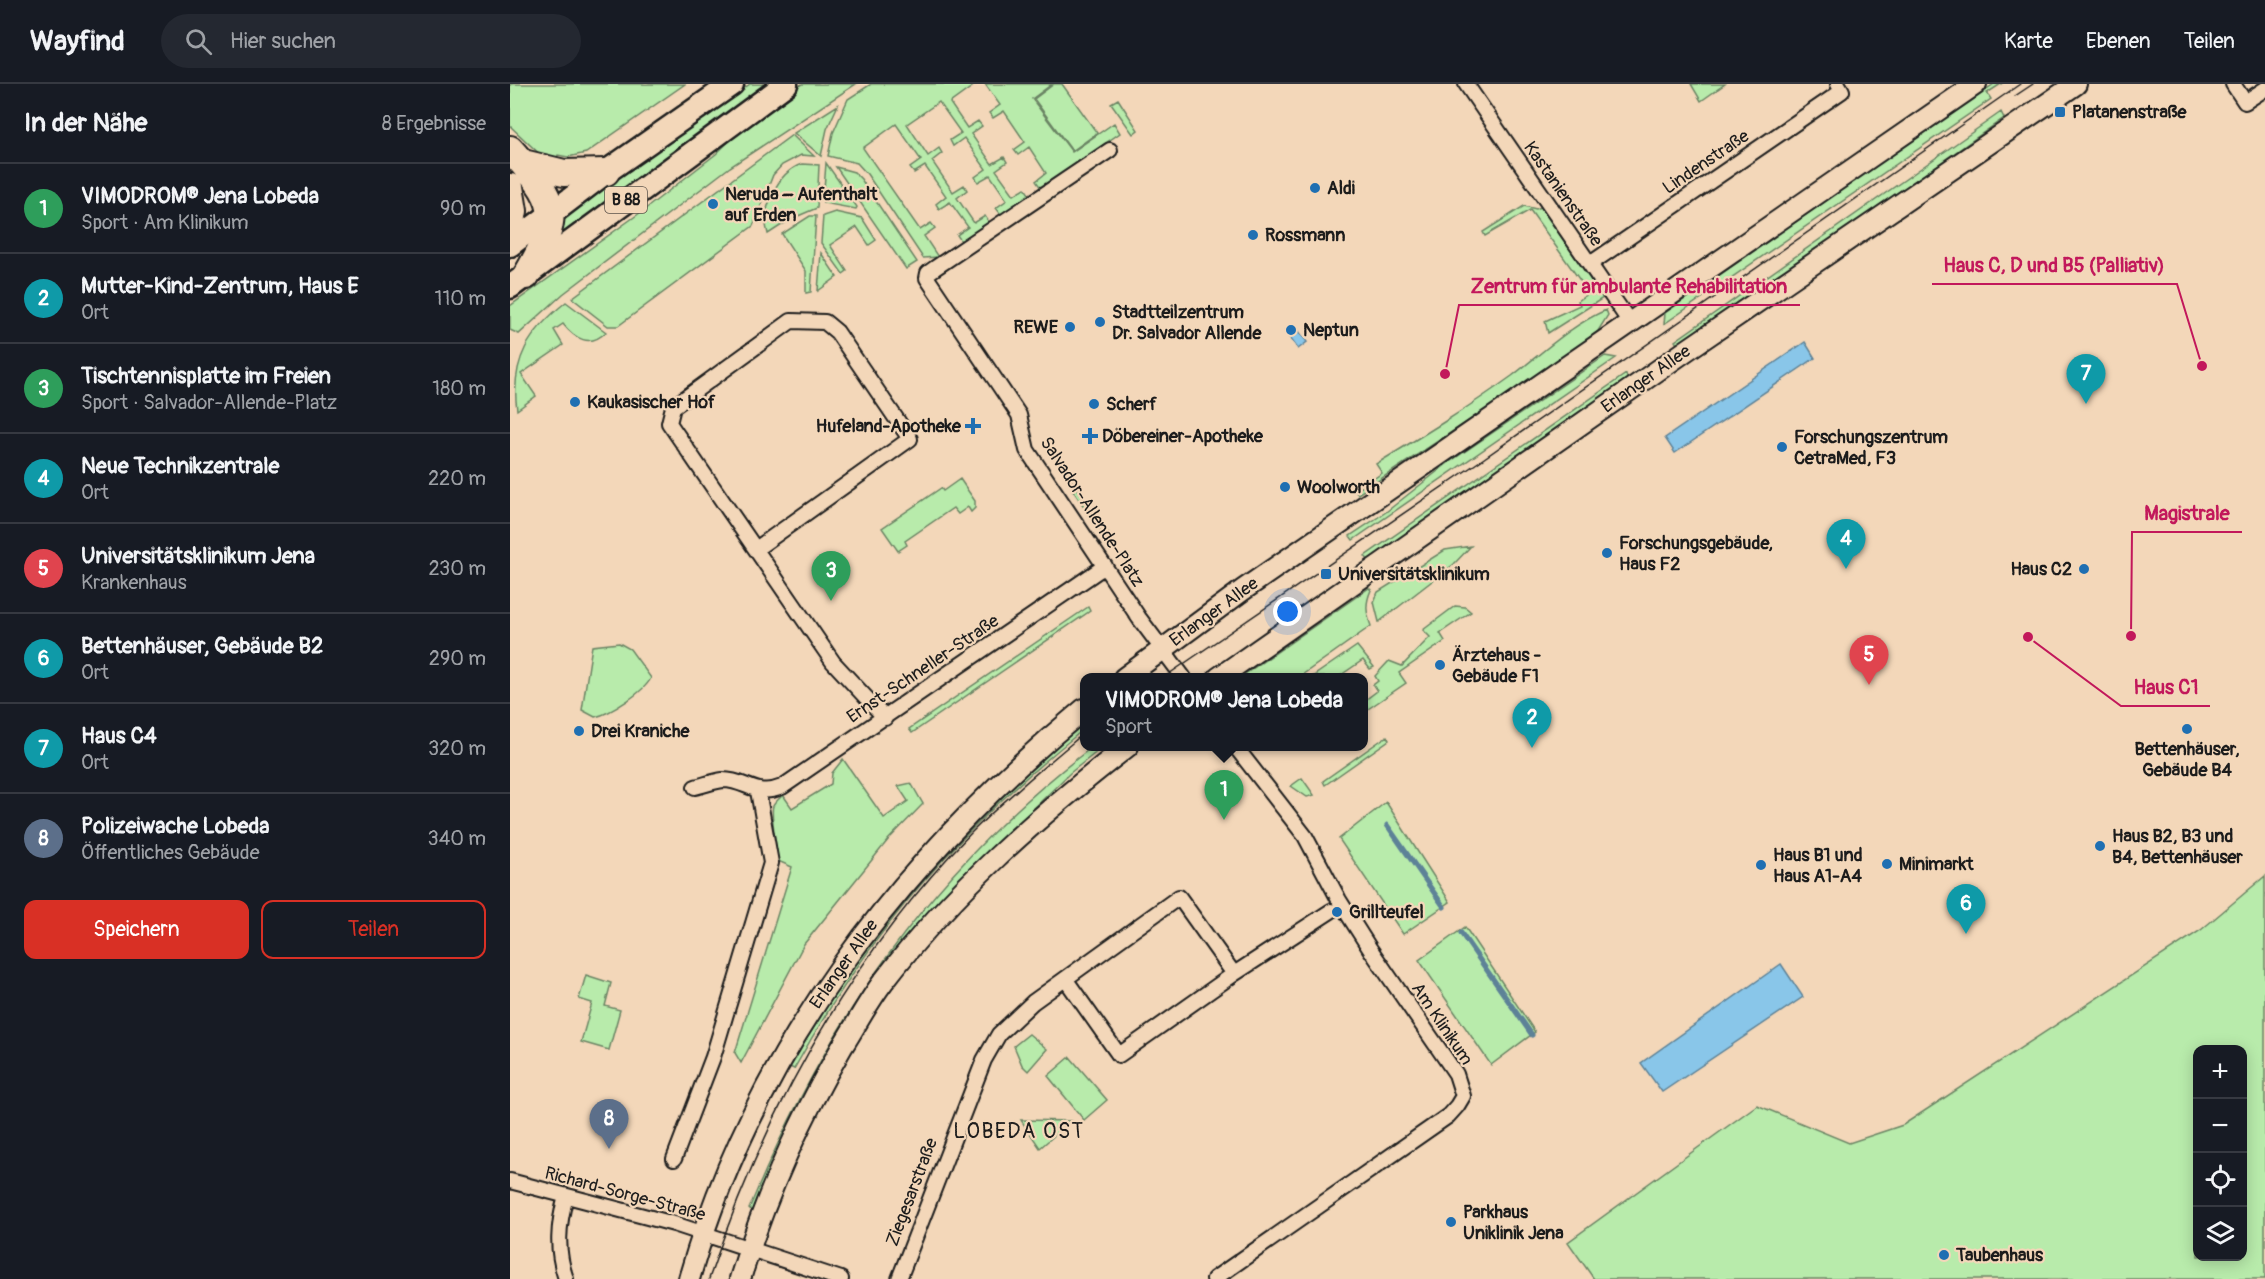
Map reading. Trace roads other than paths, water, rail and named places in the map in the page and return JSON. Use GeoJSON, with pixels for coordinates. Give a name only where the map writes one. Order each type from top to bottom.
{"type":"FeatureCollection","features":[{"type":"Feature","properties":{"kind":"highway"},"geometry":{"type":"LineString","coordinates":[[517,156],[564,173],[606,171]]}},
{"type":"Feature","properties":{"kind":"highway"},"geometry":{"type":"LineString","coordinates":[[517,156],[547,194],[552,212],[544,244],[518,282]]}},
{"type":"Feature","properties":{"kind":"highway"},"geometry":{"type":"LineString","coordinates":[[510,188],[514,210],[510,233]]}},
{"type":"Feature","properties":{"kind":"main road","name":"B 88"},"geometry":{"type":"LineString","coordinates":[[606,171],[732,84]]}},
{"type":"Feature","properties":{"kind":"main road","name":"B 88"},"geometry":{"type":"LineString","coordinates":[[518,282],[786,84]]}},
{"type":"Feature","properties":{"kind":"main road","name":"Erlanger Allee"},"geometry":{"type":"LineString","coordinates":[[1131,673],[1243,590],[1976,84]]}},
{"type":"Feature","properties":{"kind":"main road","name":"Erlanger Allee"},"geometry":{"type":"LineString","coordinates":[[1225,673],[1687,350],[2076,84]]}},
{"type":"Feature","properties":{"kind":"main road"},"geometry":{"type":"LineString","coordinates":[[510,245],[606,171]]}},
{"type":"Feature","properties":{"kind":"main road","name":"Erlanger Allee"},"geometry":{"type":"LineString","coordinates":[[689,1279],[704,1234],[747,1131],[787,1050],[819,996],[857,942],[927,858],[984,796],[1027,756],[1080,712]]}},
{"type":"Feature","properties":{"kind":"main road"},"geometry":{"type":"LineString","coordinates":[[741,1279],[749,1250],[783,1161],[809,1103],[882,983],[958,894],[1051,807],[1123,751]]}},
{"type":"Feature","properties":{"kind":"street","name":"Kastanienstraße"},"geometry":{"type":"LineString","coordinates":[[1466,84],[1631,324]]}},
{"type":"Feature","properties":{"kind":"street"},"geometry":{"type":"LineString","coordinates":[[2233,84],[2246,102],[2265,89]]}},
{"type":"Feature","properties":{"kind":"street","name":"Lindenstraße"},"geometry":{"type":"LineString","coordinates":[[1590,264],[1840,87]]}},
{"type":"Feature","properties":{"kind":"street","name":"Salvador-Allende-Platz"},"geometry":{"type":"LineString","coordinates":[[1110,150],[935,268],[928,273],[927,278],[1019,415],[1027,450],[1139,618],[1163,649]]}},
{"type":"Feature","properties":{"kind":"street"},"geometry":{"type":"LineString","coordinates":[[756,549],[910,439],[837,332],[825,322],[791,321],[673,406],[669,423],[833,662],[885,718]]}},
{"type":"Feature","properties":{"kind":"street","name":"Ernst-Schneller-Straße"},"geometry":{"type":"LineString","coordinates":[[695,787],[722,780],[758,791],[770,792],[782,788],[1105,566]]}},
{"type":"Feature","properties":{"kind":"street","name":"Erlanger Allee"},"geometry":{"type":"LineString","coordinates":[[1163,649],[1180,673]]}},
{"type":"Feature","properties":{"kind":"street","name":"Am Klinikum"},"geometry":{"type":"LineString","coordinates":[[1214,1279],[1448,1116],[1463,1096],[1456,1074],[1370,949],[1339,900],[1305,836],[1237,751]]}},
{"type":"Feature","properties":{"kind":"street"},"geometry":{"type":"LineString","coordinates":[[674,1159],[713,1057],[771,863],[758,791]]}},
{"type":"Feature","properties":{"kind":"street","name":"Ziegesarstraße"},"geometry":{"type":"LineString","coordinates":[[898,1279],[984,1060],[999,1034],[1033,1002],[1179,897],[1234,974]]}},
{"type":"Feature","properties":{"kind":"street"},"geometry":{"type":"LineString","coordinates":[[1066,980],[1119,1055],[1234,974],[1331,911]]}},
{"type":"Feature","properties":{"kind":"street","name":"Richard-Sorge-Straße"},"geometry":{"type":"LineString","coordinates":[[510,1181],[704,1234],[841,1279]]}},
{"type":"Feature","properties":{"kind":"street"},"geometry":{"type":"LineString","coordinates":[[566,1196],[559,1224],[559,1252],[566,1279]]}},
{"type":"Feature","properties":{"kind":"water"},"geometry":{"type":"Polygon","coordinates":[[[1294,325],[1307,342],[1298,349],[1285,331],[1294,325]]]}},
{"type":"Feature","properties":{"kind":"water"},"geometry":{"type":"Polygon","coordinates":[[[1805,342],[1815,358],[1675,453],[1665,438],[1805,342]]]}},
{"type":"Feature","properties":{"kind":"water"},"geometry":{"type":"Polygon","coordinates":[[[1781,964],[1803,997],[1662,1092],[1641,1063],[1781,964]]]}},
{"type":"Feature","properties":{"kind":"waterway"},"geometry":{"type":"LineString","coordinates":[[1387,825],[1444,907]]}},
{"type":"Feature","properties":{"kind":"waterway"},"geometry":{"type":"LineString","coordinates":[[1461,933],[1532,1035]]}},
{"type":"Feature","properties":{"kind":"tram line"},"geometry":{"type":"LineString","coordinates":[[1170,673],[1480,461],[2020,84]]}},
{"type":"Feature","properties":{"kind":"tram line"},"geometry":{"type":"LineString","coordinates":[[2015,96],[2033,84]]}},
{"type":"Feature","properties":{"kind":"tram line"},"geometry":{"type":"LineString","coordinates":[[709,1279],[731,1217],[784,1098],[815,1040],[849,985],[886,932],[927,881],[972,832],[1080,736]]}},
{"type":"Feature","properties":{"kind":"place","name":"Platanenstraße"},"geometry":{"type":"Point","coordinates":[2060,112]}},
{"type":"Feature","properties":{"kind":"place","name":"Aldi"},"geometry":{"type":"Point","coordinates":[1315,188]}},
{"type":"Feature","properties":{"kind":"place","name":"Neruda – Aufenthalt auf Erden"},"geometry":{"type":"Point","coordinates":[713,204]}},
{"type":"Feature","properties":{"kind":"place","name":"Rossmann"},"geometry":{"type":"Point","coordinates":[1253,235]}},
{"type":"Feature","properties":{"kind":"place","name":"Stadtteilzentrum Dr. Salvador Allende"},"geometry":{"type":"Point","coordinates":[1100,322]}},
{"type":"Feature","properties":{"kind":"place","name":"REWE"},"geometry":{"type":"Point","coordinates":[1070,327]}},
{"type":"Feature","properties":{"kind":"place","name":"Neptun"},"geometry":{"type":"Point","coordinates":[1291,330]}},
{"type":"Feature","properties":{"kind":"place","name":"Haus C, D und B5 (Palliativ)"},"geometry":{"type":"Point","coordinates":[2202,366]}},
{"type":"Feature","properties":{"kind":"place","name":"Zentrum für ambulante Rehabilitation"},"geometry":{"type":"Point","coordinates":[1445,374]}},
{"type":"Feature","properties":{"kind":"place","name":"Kaukasischer Hof"},"geometry":{"type":"Point","coordinates":[575,402]}},
{"type":"Feature","properties":{"kind":"place","name":"Scherf"},"geometry":{"type":"Point","coordinates":[1094,404]}},
{"type":"Feature","properties":{"kind":"place","name":"Haus C4"},"geometry":{"type":"Point","coordinates":[2086,404]}},
{"type":"Feature","properties":{"kind":"place","name":"Hufeland-Apotheke"},"geometry":{"type":"Point","coordinates":[973,426]}},
{"type":"Feature","properties":{"kind":"place","name":"Döbereiner-Apotheke"},"geometry":{"type":"Point","coordinates":[1090,436]}},
{"type":"Feature","properties":{"kind":"place","name":"Forschungszentrum CetraMed, F3"},"geometry":{"type":"Point","coordinates":[1782,447]}},
{"type":"Feature","properties":{"kind":"place","name":"Woolworth"},"geometry":{"type":"Point","coordinates":[1285,487]}},
{"type":"Feature","properties":{"kind":"place","name":"Forschungsgebäude, Haus F2"},"geometry":{"type":"Point","coordinates":[1607,553]}},
{"type":"Feature","properties":{"kind":"place","name":"Neue Technikzentrale"},"geometry":{"type":"Point","coordinates":[1846,569]}},
{"type":"Feature","properties":{"kind":"place","name":"Haus C2"},"geometry":{"type":"Point","coordinates":[2084,569]}},
{"type":"Feature","properties":{"kind":"place","name":"Universitätsklinikum"},"geometry":{"type":"Point","coordinates":[1326,574]}},
{"type":"Feature","properties":{"kind":"place","name":"Tischtennisplatte im Freien"},"geometry":{"type":"Point","coordinates":[831,601]}},
{"type":"Feature","properties":{"kind":"place","name":"Magistrale"},"geometry":{"type":"Point","coordinates":[2131,636]}},
{"type":"Feature","properties":{"kind":"place","name":"Haus C1"},"geometry":{"type":"Point","coordinates":[2028,637]}},
{"type":"Feature","properties":{"kind":"place","name":"Ärztehaus - Gebäude F1"},"geometry":{"type":"Point","coordinates":[1440,665]}},
{"type":"Feature","properties":{"kind":"place","name":"Universitätsklinikum Jena"},"geometry":{"type":"Point","coordinates":[1869,685]}},
{"type":"Feature","properties":{"kind":"place","name":"Bettenhäuser, Gebäude B4"},"geometry":{"type":"Point","coordinates":[2187,729]}},
{"type":"Feature","properties":{"kind":"place","name":"Drei Kraniche"},"geometry":{"type":"Point","coordinates":[579,731]}},
{"type":"Feature","properties":{"kind":"place","name":"Mutter-Kind-Zentrum, Haus E"},"geometry":{"type":"Point","coordinates":[1532,748]}},
{"type":"Feature","properties":{"kind":"place","name":"VIMODROM® Jena Lobeda"},"geometry":{"type":"Point","coordinates":[1224,820]}},
{"type":"Feature","properties":{"kind":"place","name":"Haus B2, B3 und B4, Bettenhäuser"},"geometry":{"type":"Point","coordinates":[2100,846]}},
{"type":"Feature","properties":{"kind":"place","name":"Minimarkt"},"geometry":{"type":"Point","coordinates":[1887,864]}},
{"type":"Feature","properties":{"kind":"place","name":"Haus B1 und Haus A1-A4"},"geometry":{"type":"Point","coordinates":[1761,865]}},
{"type":"Feature","properties":{"kind":"place","name":"Grillteufel"},"geometry":{"type":"Point","coordinates":[1337,912]}},
{"type":"Feature","properties":{"kind":"place","name":"Bettenhäuser, Gebäude B2"},"geometry":{"type":"Point","coordinates":[1966,934]}},
{"type":"Feature","properties":{"kind":"place","name":"Polizeiwache Lobeda"},"geometry":{"type":"Point","coordinates":[609,1149]}},
{"type":"Feature","properties":{"kind":"place","name":"Parkhaus Uniklinik Jena"},"geometry":{"type":"Point","coordinates":[1451,1222]}},
{"type":"Feature","properties":{"kind":"place","name":"Taubenhaus"},"geometry":{"type":"Point","coordinates":[1944,1255]}},
{"type":"Feature","properties":{"kind":"district","name":"LOBEDA OST"},"geometry":{"type":"Point","coordinates":[1019,1131]}}]}
